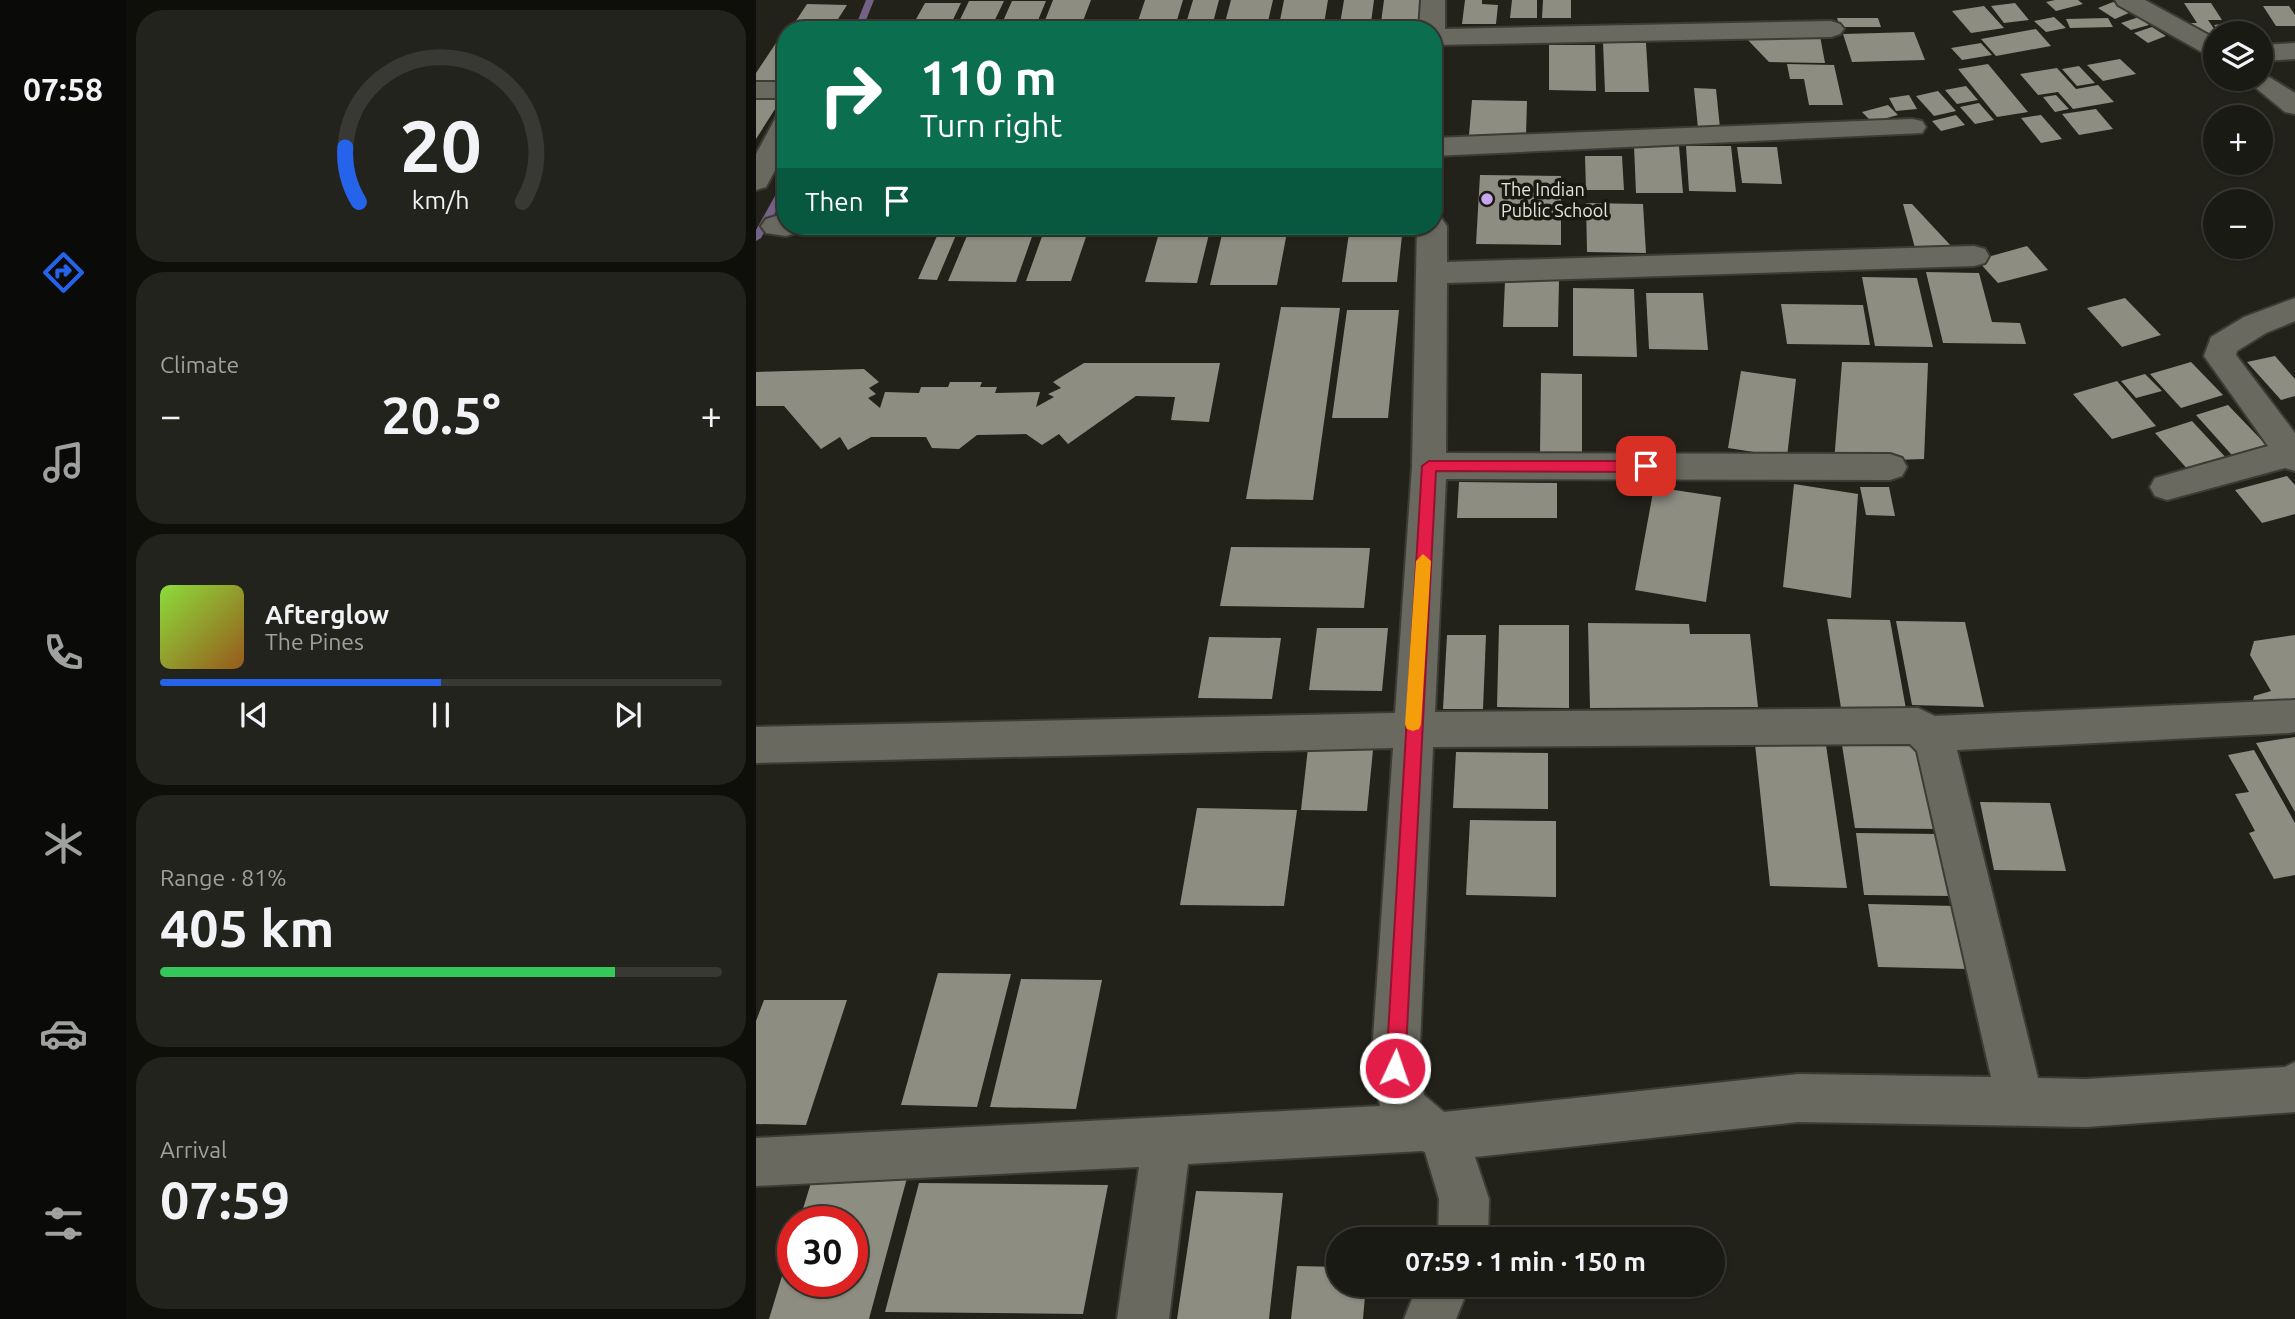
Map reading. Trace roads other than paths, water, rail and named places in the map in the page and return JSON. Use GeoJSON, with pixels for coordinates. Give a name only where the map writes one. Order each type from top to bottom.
{"type":"FeatureCollection","features":[{"type":"Feature","properties":{"kind":"street"},"geometry":{"type":"LineString","coordinates":[[1432,21],[1433,0]]}},
{"type":"Feature","properties":{"kind":"street"},"geometry":{"type":"LineString","coordinates":[[2127,0],[2203,43]]}},
{"type":"Feature","properties":{"kind":"street"},"geometry":{"type":"LineString","coordinates":[[1442,36],[1603,22],[1831,29]]}},
{"type":"Feature","properties":{"kind":"street"},"geometry":{"type":"LineString","coordinates":[[2273,52],[2295,51]]}},
{"type":"Feature","properties":{"kind":"street"},"geometry":{"type":"LineString","coordinates":[[756,90],[777,90]]}},
{"type":"Feature","properties":{"kind":"street"},"geometry":{"type":"LineString","coordinates":[[2273,90],[2295,106]]}},
{"type":"Feature","properties":{"kind":"street"},"geometry":{"type":"LineString","coordinates":[[1442,147],[1912,127]]}},
{"type":"Feature","properties":{"kind":"street"},"geometry":{"type":"LineString","coordinates":[[756,181],[777,140]]}},
{"type":"Feature","properties":{"kind":"street"},"geometry":{"type":"LineString","coordinates":[[1432,235],[1429,466],[1395,1068],[1400,1102],[1432,1132],[1464,1199],[1463,1227]]}},
{"type":"Feature","properties":{"kind":"street"},"geometry":{"type":"LineString","coordinates":[[1431,273],[1974,256]]}},
{"type":"Feature","properties":{"kind":"street"},"geometry":{"type":"LineString","coordinates":[[2167,487],[2293,454],[2220,356],[2222,345],[2255,325],[2295,309]]}},
{"type":"Feature","properties":{"kind":"street"},"geometry":{"type":"LineString","coordinates":[[1429,466],[1890,467]]}},
{"type":"Feature","properties":{"kind":"street"},"geometry":{"type":"LineString","coordinates":[[1928,734],[2290,716]]}},
{"type":"Feature","properties":{"kind":"street"},"geometry":{"type":"LineString","coordinates":[[756,746],[1413,730],[1918,726],[1936,746],[2020,1102]]}},
{"type":"Feature","properties":{"kind":"street"},"geometry":{"type":"LineString","coordinates":[[756,1162],[1167,1141],[1432,1132],[1798,1098],[2086,1103],[2290,1090],[2295,1087]]}},
{"type":"Feature","properties":{"kind":"street"},"geometry":{"type":"LineString","coordinates":[[1143,1319],[1167,1141]]}},
{"type":"Feature","properties":{"kind":"street"},"geometry":{"type":"LineString","coordinates":[[1430,1319],[1439,1297]]}},
{"type":"Feature","properties":{"kind":"waterway"},"geometry":{"type":"LineString","coordinates":[[862,21],[870,0]]}},
{"type":"Feature","properties":{"kind":"waterway"},"geometry":{"type":"LineString","coordinates":[[756,238],[777,201]]}},
{"type":"Feature","properties":{"kind":"place","name":"The Indian Public School"},"geometry":{"type":"Point","coordinates":[1487,199]}}]}
